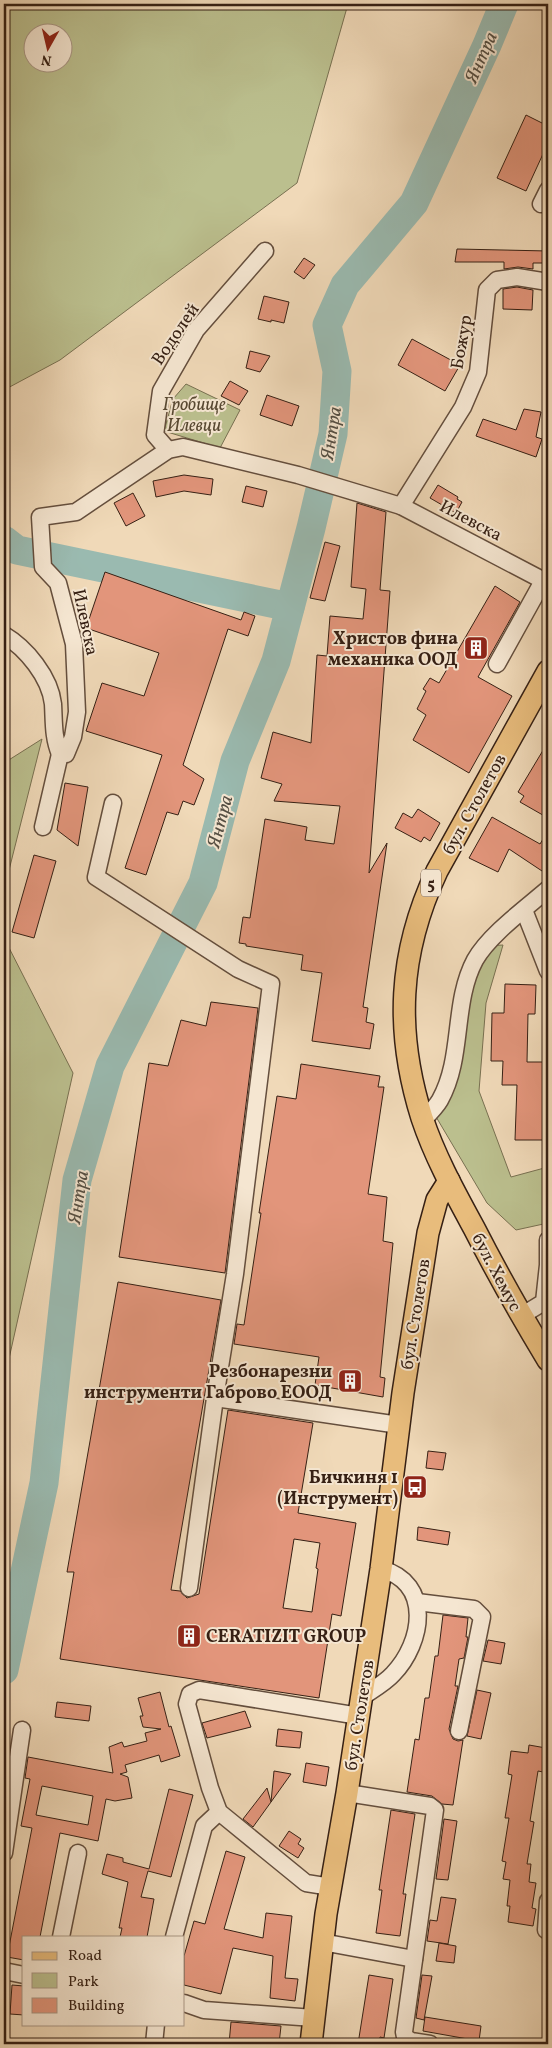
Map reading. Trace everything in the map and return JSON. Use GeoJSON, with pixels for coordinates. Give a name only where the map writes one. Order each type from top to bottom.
{"type":"FeatureCollection","features":[{"type":"Feature","properties":{"kind":"main road","name":"бул. Столетов"},"geometry":{"type":"LineString","coordinates":[[423,1120],[405,1048],[404,986],[414,932],[423,901],[437,871],[548,671]]}},
{"type":"Feature","properties":{"kind":"main road","name":"5"},"geometry":{"type":"LineString","coordinates":[[423,1120],[449,1181]]}},
{"type":"Feature","properties":{"kind":"main road","name":"бул. Столетов"},"geometry":{"type":"LineString","coordinates":[[311,2044],[322,1942],[381,1569],[399,1425],[428,1233],[437,1200],[449,1181]]}},
{"type":"Feature","properties":{"kind":"main road","name":"бул. Хемус"},"geometry":{"type":"LineString","coordinates":[[449,1181],[521,1316],[548,1360]]}},
{"type":"Feature","properties":{"kind":"street","name":"Водолей"},"geometry":{"type":"LineString","coordinates":[[168,450],[155,435],[161,391],[196,330],[265,251]]}},
{"type":"Feature","properties":{"kind":"street","name":"Божур"},"geometry":{"type":"LineString","coordinates":[[401,506],[463,407],[478,372],[488,290],[496,280],[517,277],[548,282]]}},
{"type":"Feature","properties":{"kind":"street","name":"Илевска"},"geometry":{"type":"LineString","coordinates":[[60,754],[66,754],[69,748],[73,737],[77,712],[74,644],[58,583],[43,567],[40,517],[76,512],[168,450],[183,447],[298,475],[401,506],[546,582]]}},
{"type":"Feature","properties":{"kind":"street"},"geometry":{"type":"LineString","coordinates":[[497,664],[546,582]]}},
{"type":"Feature","properties":{"kind":"street"},"geometry":{"type":"LineString","coordinates":[[4,635],[29,656],[44,679],[53,701],[56,746],[60,754],[43,827]]}},
{"type":"Feature","properties":{"kind":"street"},"geometry":{"type":"LineString","coordinates":[[113,803],[96,877],[238,969],[271,984],[235,1274],[215,1398],[189,1588]]}},
{"type":"Feature","properties":{"kind":"street"},"geometry":{"type":"LineString","coordinates":[[423,1120],[439,1102],[446,1087],[454,1058],[466,980],[475,960],[484,946],[548,888]]}},
{"type":"Feature","properties":{"kind":"street"},"geometry":{"type":"LineString","coordinates":[[524,910],[548,971]]}},
{"type":"Feature","properties":{"kind":"street"},"geometry":{"type":"LineString","coordinates":[[521,1316],[544,1302],[548,1264],[548,1240]]}},
{"type":"Feature","properties":{"kind":"street"},"geometry":{"type":"LineString","coordinates":[[215,1398],[399,1425]]}},
{"type":"Feature","properties":{"kind":"street"},"geometry":{"type":"LineString","coordinates":[[330,1887],[306,1883],[219,1812],[210,1788],[187,1704],[190,1694],[199,1690],[360,1706],[392,1676],[405,1659],[414,1641],[417,1627],[419,1612],[417,1602],[406,1584],[394,1572],[381,1569]]}},
{"type":"Feature","properties":{"kind":"street"},"geometry":{"type":"LineString","coordinates":[[417,1602],[474,1609],[482,1617],[459,1731]]}},
{"type":"Feature","properties":{"kind":"street"},"geometry":{"type":"LineString","coordinates":[[4,1853],[5,1830],[22,1730]]}},
{"type":"Feature","properties":{"kind":"street"},"geometry":{"type":"LineString","coordinates":[[347,1793],[430,1806],[435,1810],[404,2032],[405,2038],[411,2041],[430,2044]]}},
{"type":"Feature","properties":{"kind":"street"},"geometry":{"type":"LineString","coordinates":[[174,1936],[204,1826],[219,1812]]}},
{"type":"Feature","properties":{"kind":"street"},"geometry":{"type":"LineString","coordinates":[[61,1936],[78,1853]]}},
{"type":"Feature","properties":{"kind":"street"},"geometry":{"type":"LineString","coordinates":[[546,1930],[548,1901]]}},
{"type":"Feature","properties":{"kind":"street"},"geometry":{"type":"LineString","coordinates":[[322,1942],[414,1960]]}},
{"type":"Feature","properties":{"kind":"street"},"geometry":{"type":"LineString","coordinates":[[4,1971],[22,1974]]}},
{"type":"Feature","properties":{"kind":"street"},"geometry":{"type":"LineString","coordinates":[[185,2003],[204,2010],[314,2018]]}},
{"type":"Feature","properties":{"kind":"street"},"geometry":{"type":"LineString","coordinates":[[154,2044],[156,2026]]}},
{"type":"Feature","properties":{"kind":"green space"},"geometry":{"type":"Polygon","coordinates":[[[4,4],[348,4],[297,183],[60,360],[4,390],[4,4]]]}},
{"type":"Feature","properties":{"kind":"green space","name":"Гробище Илевци"},"geometry":{"type":"Polygon","coordinates":[[[186,384],[240,410],[220,448],[164,431],[173,399],[186,384]]]}},
{"type":"Feature","properties":{"kind":"green space"},"geometry":{"type":"Polygon","coordinates":[[[42,739],[4,890],[4,763],[42,739]]]}},
{"type":"Feature","properties":{"kind":"green space"},"geometry":{"type":"Polygon","coordinates":[[[4,938],[73,1073],[4,1381],[4,938]]]}},
{"type":"Feature","properties":{"kind":"green space"},"geometry":{"type":"Polygon","coordinates":[[[503,945],[486,1003],[479,1091],[511,1177],[548,1167],[548,1223],[516,1230],[487,1203],[432,1110],[484,946],[503,945]]]}},
{"type":"Feature","properties":{"kind":"building"},"geometry":{"type":"Polygon","coordinates":[[[526,115],[548,126],[548,143],[526,191],[497,178],[526,115]]]}},
{"type":"Feature","properties":{"kind":"building"},"geometry":{"type":"Polygon","coordinates":[[[457,249],[548,251],[548,263],[533,263],[533,269],[518,267],[504,269],[504,262],[455,262],[457,249]]]}},
{"type":"Feature","properties":{"kind":"building"},"geometry":{"type":"Polygon","coordinates":[[[304,258],[315,265],[304,279],[294,272],[304,258]]]}},
{"type":"Feature","properties":{"kind":"building"},"geometry":{"type":"Polygon","coordinates":[[[517,287],[533,290],[532,310],[503,309],[503,289],[517,287]]]}},
{"type":"Feature","properties":{"kind":"building"},"geometry":{"type":"Polygon","coordinates":[[[264,296],[289,302],[284,323],[258,319],[264,296]]]}},
{"type":"Feature","properties":{"kind":"building"},"geometry":{"type":"Polygon","coordinates":[[[412,339],[460,365],[445,391],[398,365],[412,339]]]}},
{"type":"Feature","properties":{"kind":"building"},"geometry":{"type":"Polygon","coordinates":[[[250,351],[270,356],[260,372],[246,368],[250,351]]]}},
{"type":"Feature","properties":{"kind":"building"},"geometry":{"type":"Polygon","coordinates":[[[230,381],[248,391],[239,405],[221,396],[230,381]]]}},
{"type":"Feature","properties":{"kind":"building"},"geometry":{"type":"Polygon","coordinates":[[[267,395],[299,406],[292,426],[260,415],[267,395]]]}},
{"type":"Feature","properties":{"kind":"building"},"geometry":{"type":"Polygon","coordinates":[[[524,409],[541,412],[536,437],[542,439],[536,457],[476,436],[483,419],[516,430],[524,409]]]}},
{"type":"Feature","properties":{"kind":"building"},"geometry":{"type":"Polygon","coordinates":[[[184,475],[213,479],[211,495],[184,491],[156,497],[153,481],[184,475]]]}},
{"type":"Feature","properties":{"kind":"building"},"geometry":{"type":"Polygon","coordinates":[[[438,485],[458,497],[457,499],[462,502],[456,513],[430,498],[438,485]]]}},
{"type":"Feature","properties":{"kind":"building"},"geometry":{"type":"Polygon","coordinates":[[[246,486],[267,491],[263,507],[242,502],[246,486]]]}},
{"type":"Feature","properties":{"kind":"building"},"geometry":{"type":"Polygon","coordinates":[[[133,493],[145,516],[126,526],[114,503],[133,493]]]}},
{"type":"Feature","properties":{"kind":"building"},"geometry":{"type":"Polygon","coordinates":[[[357,503],[386,512],[380,590],[390,591],[369,873],[387,843],[363,1007],[368,1008],[366,1022],[374,1024],[370,1049],[312,1041],[322,973],[301,970],[303,955],[246,946],[246,944],[239,943],[243,917],[250,918],[265,819],[307,827],[305,840],[334,844],[340,806],[274,801],[282,784],[261,778],[273,732],[311,743],[317,655],[327,656],[330,616],[363,619],[366,589],[351,587],[357,503]]]}},
{"type":"Feature","properties":{"kind":"building"},"geometry":{"type":"Polygon","coordinates":[[[325,542],[340,546],[325,601],[310,598],[325,542]]]}},
{"type":"Feature","properties":{"kind":"building"},"geometry":{"type":"Polygon","coordinates":[[[105,572],[241,620],[244,612],[255,616],[248,636],[228,629],[183,765],[204,779],[194,805],[183,801],[178,815],[167,812],[146,875],[125,868],[162,755],[86,731],[102,683],[144,696],[159,653],[86,628],[105,572]]]}},
{"type":"Feature","properties":{"kind":"building"},"geometry":{"type":"Polygon","coordinates":[[[495,586],[520,602],[478,677],[512,696],[469,773],[413,740],[426,715],[417,709],[426,691],[423,689],[430,678],[439,683],[495,586]]]}},
{"type":"Feature","properties":{"kind":"building"},"geometry":{"type":"Polygon","coordinates":[[[548,742],[548,818],[520,802],[524,796],[518,792],[548,742]]]}},
{"type":"Feature","properties":{"kind":"building"},"geometry":{"type":"Polygon","coordinates":[[[65,783],[88,787],[78,846],[57,830],[65,783]]]}},
{"type":"Feature","properties":{"kind":"building"},"geometry":{"type":"Polygon","coordinates":[[[418,809],[440,823],[430,841],[424,837],[421,842],[395,828],[403,813],[412,818],[418,809]]]}},
{"type":"Feature","properties":{"kind":"building"},"geometry":{"type":"Polygon","coordinates":[[[492,817],[540,844],[548,831],[548,875],[509,849],[498,872],[469,858],[492,817]]]}},
{"type":"Feature","properties":{"kind":"building"},"geometry":{"type":"Polygon","coordinates":[[[34,855],[56,861],[34,938],[12,932],[34,855]]]}},
{"type":"Feature","properties":{"kind":"building"},"geometry":{"type":"Polygon","coordinates":[[[505,984],[536,985],[535,1014],[528,1014],[527,1062],[547,1062],[544,1140],[515,1140],[517,1085],[502,1085],[503,1061],[491,1061],[492,1013],[504,1013],[505,984]]]}},
{"type":"Feature","properties":{"kind":"building"},"geometry":{"type":"Polygon","coordinates":[[[211,1002],[258,1008],[225,1273],[119,1257],[149,1063],[168,1066],[181,1020],[206,1026],[211,1002]]]}},
{"type":"Feature","properties":{"kind":"building"},"geometry":{"type":"Polygon","coordinates":[[[301,1064],[380,1076],[378,1087],[384,1087],[368,1194],[387,1197],[383,1241],[393,1243],[380,1377],[385,1378],[383,1397],[315,1385],[319,1357],[234,1344],[237,1324],[244,1325],[277,1096],[296,1099],[301,1064]]]}},
{"type":"Feature","properties":{"kind":"building"},"geometry":{"type":"Polygon","coordinates":[[[118,1282],[221,1300],[171,1590],[180,1591],[187,1598],[199,1594],[228,1410],[313,1423],[298,1513],[356,1523],[341,1616],[332,1614],[319,1698],[60,1659],[74,1572],[67,1572],[118,1282]],[[294,1539],[283,1608],[312,1612],[320,1543],[294,1539]]]}},
{"type":"Feature","properties":{"kind":"building"},"geometry":{"type":"Polygon","coordinates":[[[428,1451],[446,1453],[443,1470],[426,1468],[428,1451]]]}},
{"type":"Feature","properties":{"kind":"building"},"geometry":{"type":"Polygon","coordinates":[[[418,1527],[450,1532],[448,1545],[417,1540],[418,1527]]]}},
{"type":"Feature","properties":{"kind":"building"},"geometry":{"type":"Polygon","coordinates":[[[443,1615],[468,1618],[466,1637],[468,1637],[464,1658],[459,1659],[455,1686],[458,1686],[449,1729],[453,1739],[463,1740],[453,1805],[442,1804],[432,1796],[407,1792],[415,1739],[419,1740],[425,1698],[429,1698],[435,1656],[438,1656],[443,1615]]]}},
{"type":"Feature","properties":{"kind":"building"},"geometry":{"type":"Polygon","coordinates":[[[488,1640],[505,1643],[501,1664],[483,1661],[488,1640]]]}},
{"type":"Feature","properties":{"kind":"building"},"geometry":{"type":"Polygon","coordinates":[[[477,1690],[491,1693],[481,1739],[467,1736],[477,1690]]]}},
{"type":"Feature","properties":{"kind":"building"},"geometry":{"type":"Polygon","coordinates":[[[160,1692],[169,1727],[171,1726],[180,1756],[161,1762],[159,1755],[125,1765],[127,1772],[120,1774],[128,1777],[132,1798],[115,1801],[106,1799],[98,1841],[60,1833],[40,1936],[22,1936],[22,1960],[7,1957],[32,1828],[21,1826],[30,1779],[25,1778],[28,1757],[113,1773],[109,1747],[122,1742],[124,1747],[147,1741],[145,1733],[161,1729],[143,1727],[140,1716],[143,1716],[138,1698],[160,1692]],[[42,1786],[36,1815],[88,1825],[93,1796],[42,1786]]]}},
{"type":"Feature","properties":{"kind":"building"},"geometry":{"type":"Polygon","coordinates":[[[57,1702],[91,1706],[89,1721],[55,1717],[57,1702]]]}},
{"type":"Feature","properties":{"kind":"building"},"geometry":{"type":"Polygon","coordinates":[[[245,1711],[251,1727],[207,1738],[202,1723],[245,1711]]]}},
{"type":"Feature","properties":{"kind":"building"},"geometry":{"type":"Polygon","coordinates":[[[278,1729],[302,1732],[300,1748],[276,1746],[278,1729]]]}},
{"type":"Feature","properties":{"kind":"building"},"geometry":{"type":"Polygon","coordinates":[[[529,1745],[546,1748],[543,1772],[538,1771],[530,1821],[534,1822],[527,1864],[531,1864],[529,1882],[536,1883],[532,1908],[536,1909],[533,1926],[508,1922],[510,1906],[507,1906],[510,1880],[503,1879],[506,1862],[502,1861],[509,1818],[505,1818],[512,1775],[508,1774],[511,1751],[528,1753],[529,1745]]]}},
{"type":"Feature","properties":{"kind":"building"},"geometry":{"type":"Polygon","coordinates":[[[306,1763],[329,1767],[326,1786],[303,1782],[306,1763]]]}},
{"type":"Feature","properties":{"kind":"building"},"geometry":{"type":"Polygon","coordinates":[[[274,1771],[291,1774],[271,1802],[274,1771]]]}},
{"type":"Feature","properties":{"kind":"building"},"geometry":{"type":"Polygon","coordinates":[[[267,1788],[271,1802],[253,1827],[243,1819],[267,1788]]]}},
{"type":"Feature","properties":{"kind":"building"},"geometry":{"type":"Polygon","coordinates":[[[169,1789],[193,1795],[171,1877],[148,1871],[141,1897],[154,1899],[147,1936],[120,1936],[122,1928],[119,1928],[128,1882],[102,1874],[107,1854],[123,1858],[123,1862],[149,1869],[169,1789]]]}},
{"type":"Feature","properties":{"kind":"building"},"geometry":{"type":"Polygon","coordinates":[[[391,1810],[415,1814],[403,1894],[406,1894],[400,1936],[376,1933],[382,1890],[379,1890],[391,1810]]]}},
{"type":"Feature","properties":{"kind":"building"},"geometry":{"type":"Polygon","coordinates":[[[444,1819],[457,1821],[448,1880],[436,1879],[444,1819]]]}},
{"type":"Feature","properties":{"kind":"building"},"geometry":{"type":"Polygon","coordinates":[[[289,1831],[301,1839],[298,1844],[304,1848],[298,1858],[279,1846],[289,1831]]]}},
{"type":"Feature","properties":{"kind":"building"},"geometry":{"type":"Polygon","coordinates":[[[226,1851],[245,1857],[224,1929],[263,1938],[266,1913],[292,1916],[285,1978],[298,1979],[295,2001],[270,1998],[273,1956],[233,1948],[221,1994],[185,1985],[185,1952],[194,1921],[205,1924],[226,1851]]]}},
{"type":"Feature","properties":{"kind":"building"},"geometry":{"type":"Polygon","coordinates":[[[441,1897],[456,1899],[448,1944],[427,1941],[430,1920],[437,1921],[441,1897]]]}},
{"type":"Feature","properties":{"kind":"building"},"geometry":{"type":"Polygon","coordinates":[[[439,1943],[456,1946],[454,1963],[436,1961],[439,1943]]]}},
{"type":"Feature","properties":{"kind":"building"},"geometry":{"type":"Polygon","coordinates":[[[369,1975],[393,1979],[384,2038],[380,2037],[379,2044],[358,2044],[369,1975]]]}},
{"type":"Feature","properties":{"kind":"building"},"geometry":{"type":"Polygon","coordinates":[[[422,1975],[432,1976],[424,2020],[416,2018],[422,1975]]]}},
{"type":"Feature","properties":{"kind":"building"},"geometry":{"type":"Polygon","coordinates":[[[12,1985],[22,1986],[22,2015],[10,2014],[12,1985]]]}},
{"type":"Feature","properties":{"kind":"building"},"geometry":{"type":"Polygon","coordinates":[[[425,2017],[481,2026],[479,2041],[423,2031],[425,2017]]]}},
{"type":"Feature","properties":{"kind":"building"},"geometry":{"type":"Polygon","coordinates":[[[231,2022],[281,2026],[279,2044],[229,2044],[231,2022]]]}},
{"type":"Feature","properties":{"kind":"waterway","name":"Янтра"},"geometry":{"type":"LineString","coordinates":[[4,1670],[44,1483],[77,1180],[110,1066],[203,883],[235,761],[276,661],[311,528],[333,434],[337,371],[327,325],[345,285],[414,203],[504,4]]}},
{"type":"Feature","properties":{"kind":"waterway"},"geometry":{"type":"LineString","coordinates":[[4,540],[17,550],[290,607]]}},
{"type":"Feature","properties":{"kind":"place","name":"Христов фина механика ООД"},"geometry":{"type":"Point","coordinates":[476,648]}},
{"type":"Feature","properties":{"kind":"place","name":"Резбонарезни инструменти Габрово ЕООД"},"geometry":{"type":"Point","coordinates":[350,1381]}},
{"type":"Feature","properties":{"kind":"place","name":"Бичкиня 1 (Инструмент)"},"geometry":{"type":"Point","coordinates":[415,1487]}},
{"type":"Feature","properties":{"kind":"place","name":"CERATIZIT GROUP"},"geometry":{"type":"Point","coordinates":[189,1636]}}]}
